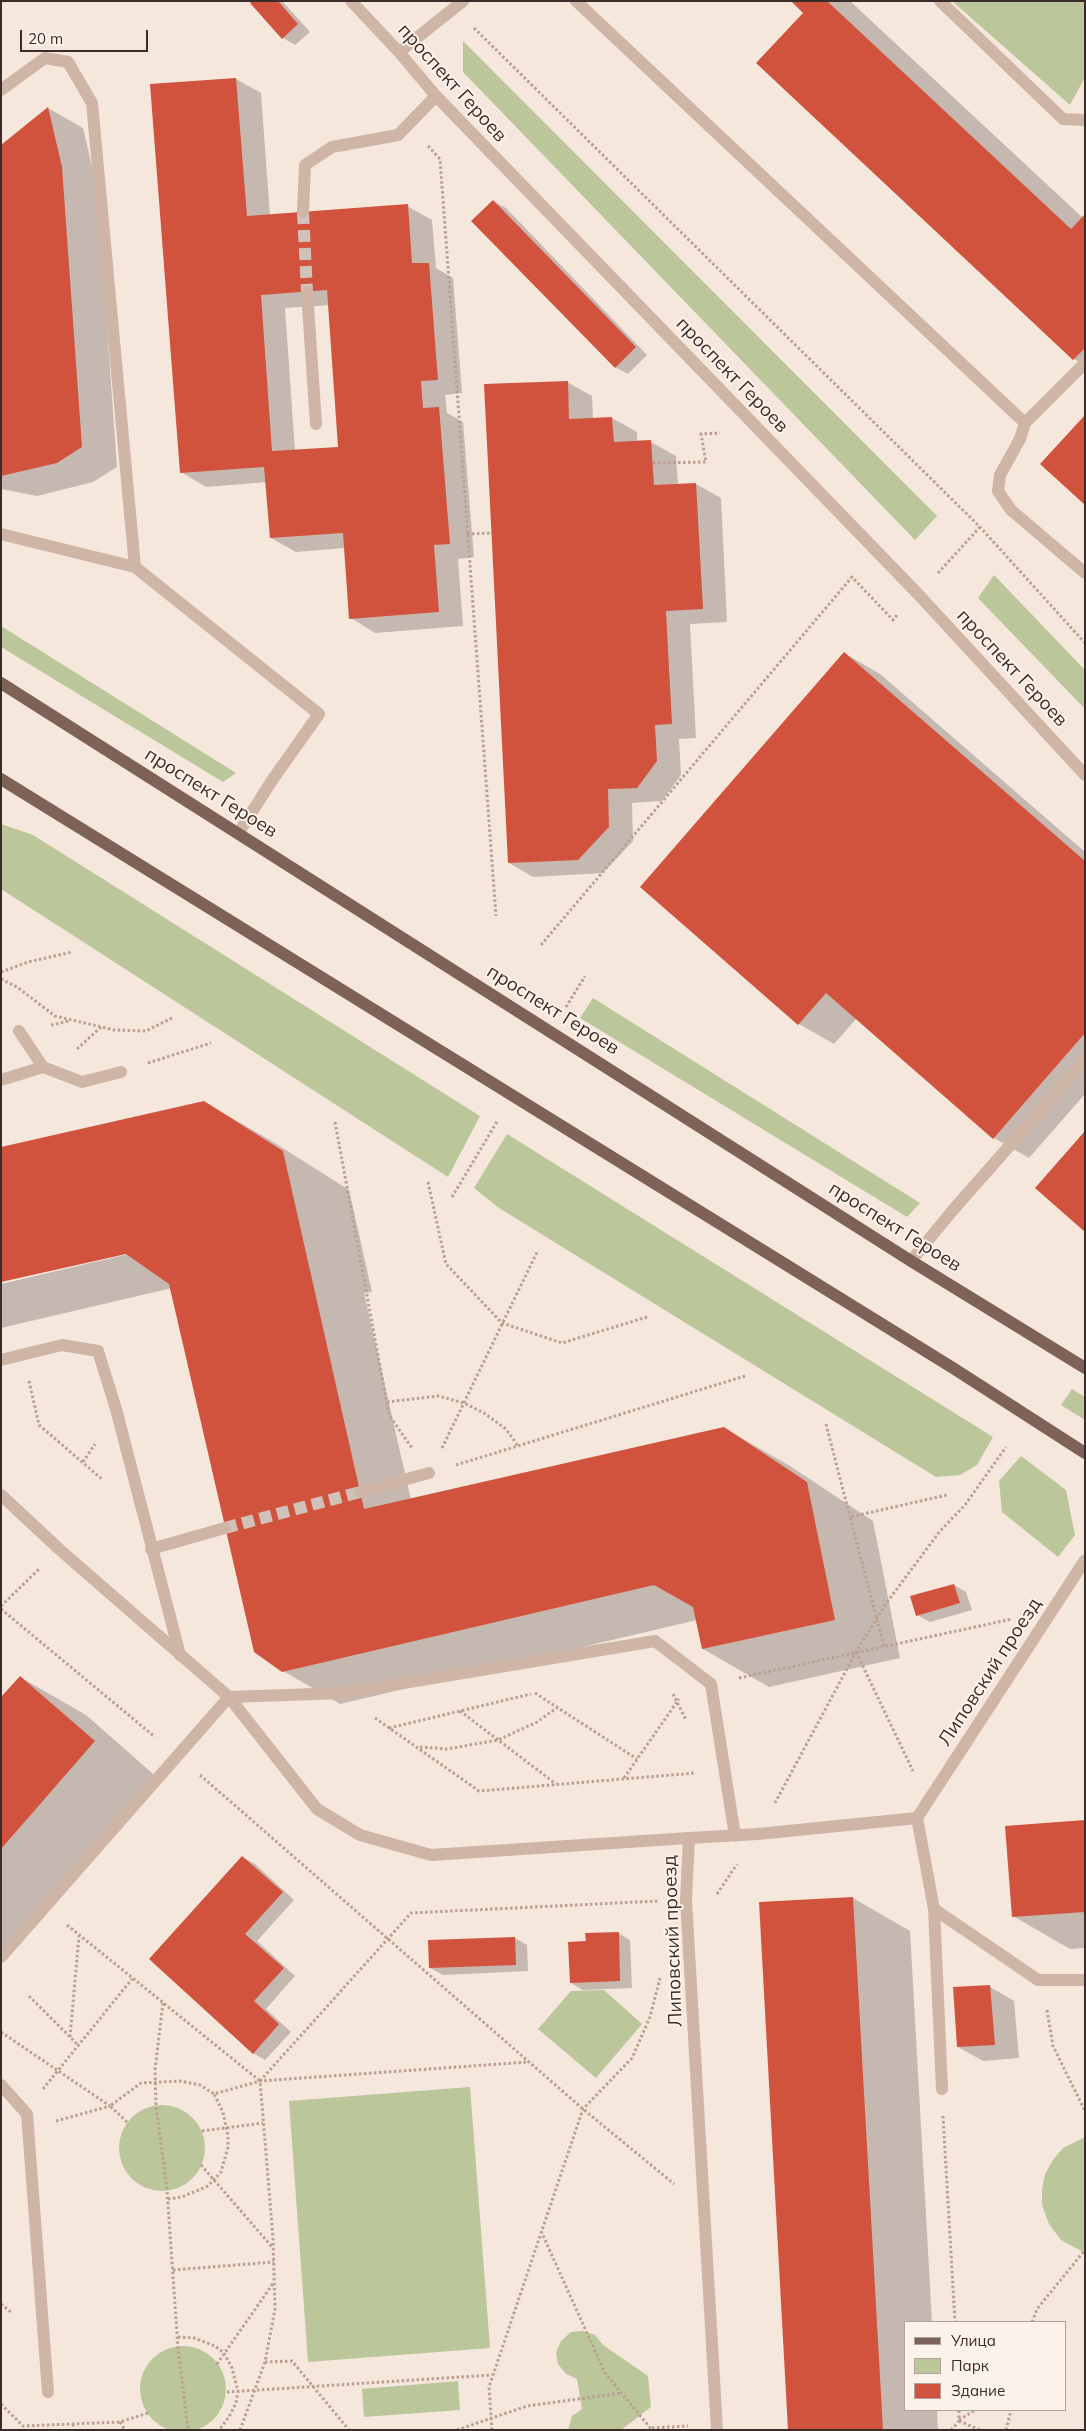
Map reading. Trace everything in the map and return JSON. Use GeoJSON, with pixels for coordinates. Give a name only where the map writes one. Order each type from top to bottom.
{"type":"FeatureCollection","features":[{"type":"Feature","properties":{"kind":"main road","name":"проспект Героев"},"geometry":{"type":"LineString","coordinates":[[1,683],[239,832],[911,1261],[1085,1368]]}},
{"type":"Feature","properties":{"kind":"main road"},"geometry":{"type":"LineString","coordinates":[[1,779],[953,1368],[1085,1453]]}},
{"type":"Feature","properties":{"kind":"street","name":"проспект Героев"},"geometry":{"type":"LineString","coordinates":[[351,1],[399,52],[436,96],[918,594],[1085,775]]}},
{"type":"Feature","properties":{"kind":"street"},"geometry":{"type":"LineString","coordinates":[[576,1],[1025,423]]}},
{"type":"Feature","properties":{"kind":"street"},"geometry":{"type":"LineString","coordinates":[[940,1],[1063,119],[1085,120]]}},
{"type":"Feature","properties":{"kind":"street"},"geometry":{"type":"LineString","coordinates":[[399,52],[459,5]]}},
{"type":"Feature","properties":{"kind":"street"},"geometry":{"type":"LineString","coordinates":[[1,90],[45,58],[68,62],[92,103],[135,567]]}},
{"type":"Feature","properties":{"kind":"street"},"geometry":{"type":"LineString","coordinates":[[303,212],[305,165],[332,147],[398,135],[436,96]]}},
{"type":"Feature","properties":{"kind":"street"},"geometry":{"type":"LineString","coordinates":[[307,292],[316,424]]}},
{"type":"Feature","properties":{"kind":"street"},"geometry":{"type":"LineString","coordinates":[[1085,363],[1025,423],[1020,439],[1000,475],[998,491],[1011,510],[1085,573]]}},
{"type":"Feature","properties":{"kind":"street"},"geometry":{"type":"LineString","coordinates":[[2,537],[135,567],[319,714],[273,779],[239,832]]}},
{"type":"Feature","properties":{"kind":"street"},"geometry":{"type":"LineString","coordinates":[[19,1031],[43,1067],[82,1082],[121,1072]]}},
{"type":"Feature","properties":{"kind":"street"},"geometry":{"type":"LineString","coordinates":[[911,1261],[953,1210],[1085,1060]]}},
{"type":"Feature","properties":{"kind":"street"},"geometry":{"type":"LineString","coordinates":[[1,1080],[43,1067]]}},
{"type":"Feature","properties":{"kind":"street"},"geometry":{"type":"LineString","coordinates":[[1,1360],[62,1345],[98,1351],[119,1419],[151,1549],[180,1655]]}},
{"type":"Feature","properties":{"kind":"street"},"geometry":{"type":"LineString","coordinates":[[360,1492],[429,1473]]}},
{"type":"Feature","properties":{"kind":"street"},"geometry":{"type":"LineString","coordinates":[[1,1495],[59,1549],[229,1697],[317,1809],[360,1836],[431,1855],[689,1838]]}},
{"type":"Feature","properties":{"kind":"street"},"geometry":{"type":"LineString","coordinates":[[151,1549],[225,1528]]}},
{"type":"Feature","properties":{"kind":"street","name":"Липовский проезд"},"geometry":{"type":"LineString","coordinates":[[717,2427],[686,1900],[689,1838],[758,1834],[917,1818],[1085,1560]]}},
{"type":"Feature","properties":{"kind":"street"},"geometry":{"type":"LineString","coordinates":[[1,1957],[229,1697],[343,1693],[655,1641],[711,1684],[735,1836]]}},
{"type":"Feature","properties":{"kind":"street"},"geometry":{"type":"LineString","coordinates":[[917,1818],[934,1910],[942,2089]]}},
{"type":"Feature","properties":{"kind":"street"},"geometry":{"type":"LineString","coordinates":[[934,1910],[1038,1980],[1085,1980]]}},
{"type":"Feature","properties":{"kind":"street"},"geometry":{"type":"LineString","coordinates":[[1,2085],[27,2114],[48,2392]]}},
{"type":"Feature","properties":{"kind":"path"},"geometry":{"type":"LineString","coordinates":[[459,5],[980,527],[1085,644]]}},
{"type":"Feature","properties":{"kind":"path"},"geometry":{"type":"LineString","coordinates":[[440,159],[496,916]]}},
{"type":"Feature","properties":{"kind":"path"},"geometry":{"type":"LineString","coordinates":[[652,463],[706,462],[701,434],[758,430]]}},
{"type":"Feature","properties":{"kind":"path"},"geometry":{"type":"LineString","coordinates":[[918,594],[980,527]]}},
{"type":"Feature","properties":{"kind":"path"},"geometry":{"type":"LineString","coordinates":[[467,534],[492,533]]}},
{"type":"Feature","properties":{"kind":"path"},"geometry":{"type":"LineString","coordinates":[[541,945],[852,577],[893,620]]}},
{"type":"Feature","properties":{"kind":"path"},"geometry":{"type":"LineString","coordinates":[[1,972],[28,962],[72,952]]}},
{"type":"Feature","properties":{"kind":"path"},"geometry":{"type":"LineString","coordinates":[[566,1008],[586,976]]}},
{"type":"Feature","properties":{"kind":"path"},"geometry":{"type":"LineString","coordinates":[[1,979],[17,987],[55,1016],[114,1030],[146,1031],[172,1018]]}},
{"type":"Feature","properties":{"kind":"path"},"geometry":{"type":"LineString","coordinates":[[121,1072],[211,1043]]}},
{"type":"Feature","properties":{"kind":"path"},"geometry":{"type":"LineString","coordinates":[[452,1197],[498,1120]]}},
{"type":"Feature","properties":{"kind":"path"},"geometry":{"type":"LineString","coordinates":[[335,1122],[389,1415],[417,1455]]}},
{"type":"Feature","properties":{"kind":"path"},"geometry":{"type":"LineString","coordinates":[[428,1182],[446,1264],[502,1323],[562,1343],[647,1317]]}},
{"type":"Feature","properties":{"kind":"path"},"geometry":{"type":"LineString","coordinates":[[429,1473],[538,1250]]}},
{"type":"Feature","properties":{"kind":"path"},"geometry":{"type":"LineString","coordinates":[[23,1355],[40,1425],[105,1482]]}},
{"type":"Feature","properties":{"kind":"path"},"geometry":{"type":"LineString","coordinates":[[458,1464],[744,1376]]}},
{"type":"Feature","properties":{"kind":"path"},"geometry":{"type":"LineString","coordinates":[[387,1402],[438,1396],[464,1403],[484,1413],[506,1429],[518,1446]]}},
{"type":"Feature","properties":{"kind":"path"},"geometry":{"type":"LineString","coordinates":[[826,1424],[884,1646]]}},
{"type":"Feature","properties":{"kind":"path"},"geometry":{"type":"LineString","coordinates":[[758,1834],[856,1652],[876,1620],[935,1539],[965,1505],[1006,1447]]}},
{"type":"Feature","properties":{"kind":"path"},"geometry":{"type":"LineString","coordinates":[[850,1517],[947,1495]]}},
{"type":"Feature","properties":{"kind":"path"},"geometry":{"type":"LineString","coordinates":[[59,1549],[1,1607],[179,1756],[528,2062],[705,2210]]}},
{"type":"Feature","properties":{"kind":"path"},"geometry":{"type":"LineString","coordinates":[[711,1684],[1052,1611]]}},
{"type":"Feature","properties":{"kind":"path"},"geometry":{"type":"LineString","coordinates":[[856,1652],[928,1801]]}},
{"type":"Feature","properties":{"kind":"path"},"geometry":{"type":"LineString","coordinates":[[624,1779],[697,1673]]}},
{"type":"Feature","properties":{"kind":"path"},"geometry":{"type":"LineString","coordinates":[[668,1687],[678,1700],[688,1727]]}},
{"type":"Feature","properties":{"kind":"path"},"geometry":{"type":"LineString","coordinates":[[388,1728],[545,1690]]}},
{"type":"Feature","properties":{"kind":"path"},"geometry":{"type":"LineString","coordinates":[[536,1692],[637,1759]]}},
{"type":"Feature","properties":{"kind":"path"},"geometry":{"type":"LineString","coordinates":[[343,1693],[388,1728],[419,1747],[479,1791],[725,1770]]}},
{"type":"Feature","properties":{"kind":"path"},"geometry":{"type":"LineString","coordinates":[[419,1747],[447,1748],[498,1740],[536,1722],[558,1707]]}},
{"type":"Feature","properties":{"kind":"path"},"geometry":{"type":"LineString","coordinates":[[459,1710],[557,1784]]}},
{"type":"Feature","properties":{"kind":"path"},"geometry":{"type":"LineString","coordinates":[[240,2430],[265,2362],[275,2309],[274,2262],[260,2081],[388,1940],[411,1912],[666,1901]]}},
{"type":"Feature","properties":{"kind":"path"},"geometry":{"type":"LineString","coordinates":[[45,1908],[260,2081]]}},
{"type":"Feature","properties":{"kind":"path"},"geometry":{"type":"LineString","coordinates":[[70,2037],[80,1936]]}},
{"type":"Feature","properties":{"kind":"path"},"geometry":{"type":"LineString","coordinates":[[492,2430],[489,2388],[492,2375],[583,2109],[632,2058],[650,2017],[661,1973]]}},
{"type":"Feature","properties":{"kind":"path"},"geometry":{"type":"LineString","coordinates":[[24,2110],[60,2071],[132,1979]]}},
{"type":"Feature","properties":{"kind":"path"},"geometry":{"type":"LineString","coordinates":[[1042,1980],[1053,2046],[1085,2111]]}},
{"type":"Feature","properties":{"kind":"path"},"geometry":{"type":"LineString","coordinates":[[28,1996],[79,2046]]}},
{"type":"Feature","properties":{"kind":"path"},"geometry":{"type":"LineString","coordinates":[[164,2003],[155,2082],[168,2199],[178,2337],[188,2430]]}},
{"type":"Feature","properties":{"kind":"path"},"geometry":{"type":"LineString","coordinates":[[1,2032],[110,2106],[127,2122]]}},
{"type":"Feature","properties":{"kind":"path"},"geometry":{"type":"LineString","coordinates":[[214,2094],[260,2081],[528,2062]]}},
{"type":"Feature","properties":{"kind":"path"},"geometry":{"type":"LineString","coordinates":[[28,2124],[64,2120],[110,2106],[141,2084],[180,2081],[200,2085],[214,2094],[223,2112],[227,2128],[228,2147],[220,2172],[214,2181],[182,2197],[168,2199]]}},
{"type":"Feature","properties":{"kind":"path"},"geometry":{"type":"LineString","coordinates":[[942,2089],[955,2321]]}},
{"type":"Feature","properties":{"kind":"path"},"geometry":{"type":"LineString","coordinates":[[202,2131],[263,2123]]}},
{"type":"Feature","properties":{"kind":"path"},"geometry":{"type":"LineString","coordinates":[[201,2165],[273,2248]]}},
{"type":"Feature","properties":{"kind":"path"},"geometry":{"type":"LineString","coordinates":[[540,2231],[605,2373],[652,2429],[717,2427]]}},
{"type":"Feature","properties":{"kind":"path"},"geometry":{"type":"LineString","coordinates":[[1032,2321],[1037,2310],[1085,2250]]}},
{"type":"Feature","properties":{"kind":"path"},"geometry":{"type":"LineString","coordinates":[[173,2270],[274,2262]]}},
{"type":"Feature","properties":{"kind":"path"},"geometry":{"type":"LineString","coordinates":[[217,2364],[274,2282]]}},
{"type":"Feature","properties":{"kind":"path"},"geometry":{"type":"LineString","coordinates":[[178,2337],[194,2338],[224,2353],[232,2368],[238,2391],[236,2403],[230,2417],[219,2430]]}},
{"type":"Feature","properties":{"kind":"path"},"geometry":{"type":"LineString","coordinates":[[265,2362],[292,2361],[348,2430]]}},
{"type":"Feature","properties":{"kind":"path"},"geometry":{"type":"LineString","coordinates":[[226,2392],[312,2385],[492,2375]]}},
{"type":"Feature","properties":{"kind":"path"},"geometry":{"type":"LineString","coordinates":[[457,2430],[491,2416],[527,2406],[622,2393]]}},
{"type":"Feature","properties":{"kind":"path"},"geometry":{"type":"LineString","coordinates":[[1,2404],[23,2428],[120,2422],[148,2413]]}},
{"type":"Feature","properties":{"kind":"path"},"geometry":{"type":"LineString","coordinates":[[959,2411],[959,2420]]}},
{"type":"Feature","properties":{"kind":"path"},"geometry":{"type":"LineString","coordinates":[[951,2430],[959,2420],[972,2411]]}},
{"type":"Feature","properties":{"kind":"path"},"geometry":{"type":"LineString","coordinates":[[1006,2430],[1011,2411]]}},
{"type":"Feature","properties":{"kind":"path"},"geometry":{"type":"LineString","coordinates":[[959,2420],[980,2430]]}},
{"type":"Feature","properties":{"kind":"path"},"geometry":{"type":"LineString","coordinates":[[120,2422],[125,2430]]}},
{"type":"Feature","properties":{"kind":"path"},"geometry":{"type":"LineString","coordinates":[[73,2424],[74,2430]]}},
{"type":"Feature","properties":{"kind":"green space"},"geometry":{"type":"Polygon","coordinates":[[[952,1],[1085,1],[1085,77],[1070,105],[952,1]]]}},
{"type":"Feature","properties":{"kind":"green space"},"geometry":{"type":"Polygon","coordinates":[[[463,41],[937,516],[915,540],[463,72],[463,41]]]}},
{"type":"Feature","properties":{"kind":"green space"},"geometry":{"type":"Polygon","coordinates":[[[994,575],[1085,670],[1085,709],[978,598],[994,575]]]}},
{"type":"Feature","properties":{"kind":"green space"},"geometry":{"type":"Polygon","coordinates":[[[1,626],[236,773],[223,782],[1,647],[1,626]]]}},
{"type":"Feature","properties":{"kind":"green space"},"geometry":{"type":"Polygon","coordinates":[[[1,824],[33,835],[480,1116],[448,1177],[1,889],[1,824]]]}},
{"type":"Feature","properties":{"kind":"green space"},"geometry":{"type":"Polygon","coordinates":[[[593,998],[920,1203],[907,1217],[580,1018],[593,998]]]}},
{"type":"Feature","properties":{"kind":"green space"},"geometry":{"type":"Polygon","coordinates":[[[507,1134],[993,1437],[977,1465],[960,1475],[936,1477],[499,1208],[474,1188],[507,1134]]]}},
{"type":"Feature","properties":{"kind":"green space"},"geometry":{"type":"Polygon","coordinates":[[[1072,1389],[1085,1397],[1085,1420],[1061,1405],[1072,1389]]]}},
{"type":"Feature","properties":{"kind":"green space"},"geometry":{"type":"Polygon","coordinates":[[[1021,1456],[1066,1490],[1075,1535],[1058,1557],[1002,1512],[999,1481],[1021,1456]]]}},
{"type":"Feature","properties":{"kind":"green space"},"geometry":{"type":"Polygon","coordinates":[[[604,1990],[642,2024],[596,2078],[538,2029],[571,1991],[604,1990]]]}},
{"type":"Feature","properties":{"kind":"green space"},"geometry":{"type":"Polygon","coordinates":[[[470,2087],[490,2348],[308,2362],[289,2101],[470,2087]]]}},
{"type":"Feature","properties":{"kind":"green space"},"geometry":{"type":"Polygon","coordinates":[[[162,2105],[178,2108],[186,2112],[198,2124],[202,2132],[205,2148],[202,2164],[198,2172],[186,2184],[178,2188],[162,2191],[146,2188],[138,2184],[126,2172],[122,2164],[119,2148],[122,2132],[126,2124],[138,2112],[146,2108],[162,2105]]]}},
{"type":"Feature","properties":{"kind":"green space"},"geometry":{"type":"Polygon","coordinates":[[[1085,2137],[1085,2253],[1061,2240],[1049,2224],[1042,2205],[1042,2189],[1045,2174],[1053,2160],[1063,2148],[1085,2137]]]}},
{"type":"Feature","properties":{"kind":"green space"},"geometry":{"type":"Polygon","coordinates":[[[583,2331],[595,2335],[603,2345],[648,2376],[651,2407],[621,2430],[568,2430],[572,2416],[582,2409],[577,2379],[566,2374],[558,2364],[556,2352],[561,2341],[571,2332],[583,2331]]]}},
{"type":"Feature","properties":{"kind":"green space"},"geometry":{"type":"Polygon","coordinates":[[[183,2346],[199,2350],[213,2359],[222,2373],[226,2389],[222,2405],[213,2419],[199,2428],[183,2432],[167,2428],[153,2419],[144,2405],[140,2389],[144,2373],[153,2359],[167,2350],[183,2346]]]}},
{"type":"Feature","properties":{"kind":"green space"},"geometry":{"type":"Polygon","coordinates":[[[458,2381],[460,2410],[364,2417],[362,2389],[458,2381]]]}},
{"type":"Feature","properties":{"kind":"building"},"geometry":{"type":"Polygon","coordinates":[[[252,1],[278,1],[298,24],[282,39],[250,3],[252,1]]]}},
{"type":"Feature","properties":{"kind":"building"},"geometry":{"type":"Polygon","coordinates":[[[791,1],[827,1],[1071,229],[1085,214],[1085,348],[1073,360],[756,63],[803,13],[791,1]]]}},
{"type":"Feature","properties":{"kind":"building"},"geometry":{"type":"Polygon","coordinates":[[[236,78],[247,216],[408,204],[412,263],[429,263],[438,380],[421,381],[423,408],[439,407],[450,544],[434,545],[439,612],[349,619],[343,533],[270,538],[264,467],[180,473],[150,84],[236,78]],[[327,290],[261,295],[272,451],[338,447],[327,290]]]}},
{"type":"Feature","properties":{"kind":"building"},"geometry":{"type":"Polygon","coordinates":[[[48,107],[62,167],[82,447],[57,463],[1,476],[1,145],[48,107]]]}},
{"type":"Feature","properties":{"kind":"building"},"geometry":{"type":"Polygon","coordinates":[[[493,200],[636,347],[615,368],[471,221],[493,200]]]}},
{"type":"Feature","properties":{"kind":"building"},"geometry":{"type":"Polygon","coordinates":[[[568,381],[569,419],[612,417],[614,442],[651,440],[654,485],[696,483],[703,609],[666,611],[672,724],[655,725],[657,761],[637,788],[608,789],[609,827],[578,860],[508,863],[484,384],[568,381]]]}},
{"type":"Feature","properties":{"kind":"building"},"geometry":{"type":"Polygon","coordinates":[[[1085,415],[1085,505],[1040,464],[1085,415]]]}},
{"type":"Feature","properties":{"kind":"building"},"geometry":{"type":"Polygon","coordinates":[[[844,652],[1085,861],[1085,1033],[993,1139],[826,993],[798,1025],[640,887],[844,652]]]}},
{"type":"Feature","properties":{"kind":"building"},"geometry":{"type":"Polygon","coordinates":[[[204,1101],[283,1151],[364,1509],[724,1427],[807,1482],[835,1620],[702,1649],[693,1607],[654,1585],[282,1672],[254,1652],[169,1284],[126,1254],[1,1282],[1,1147],[204,1101]]]}},
{"type":"Feature","properties":{"kind":"building"},"geometry":{"type":"Polygon","coordinates":[[[1085,1131],[1085,1232],[1035,1188],[1085,1131]]]}},
{"type":"Feature","properties":{"kind":"building"},"geometry":{"type":"Polygon","coordinates":[[[954,1584],[960,1603],[916,1616],[910,1596],[954,1584]]]}},
{"type":"Feature","properties":{"kind":"building"},"geometry":{"type":"Polygon","coordinates":[[[20,1676],[95,1741],[1,1849],[1,1697],[20,1676]]]}},
{"type":"Feature","properties":{"kind":"building"},"geometry":{"type":"Polygon","coordinates":[[[1085,1820],[1085,1912],[1012,1917],[1005,1826],[1085,1820]]]}},
{"type":"Feature","properties":{"kind":"building"},"geometry":{"type":"Polygon","coordinates":[[[242,1856],[283,1892],[245,1934],[284,1968],[254,2001],[279,2024],[253,2054],[149,1959],[242,1856]]]}},
{"type":"Feature","properties":{"kind":"building"},"geometry":{"type":"Polygon","coordinates":[[[853,1897],[883,2430],[788,2430],[759,1902],[853,1897]]]}},
{"type":"Feature","properties":{"kind":"building"},"geometry":{"type":"Polygon","coordinates":[[[619,1932],[620,1981],[570,1983],[568,1942],[586,1941],[585,1933],[619,1932]]]}},
{"type":"Feature","properties":{"kind":"building"},"geometry":{"type":"Polygon","coordinates":[[[515,1937],[516,1965],[429,1968],[428,1940],[515,1937]]]}},
{"type":"Feature","properties":{"kind":"building"},"geometry":{"type":"Polygon","coordinates":[[[990,1985],[995,2045],[957,2047],[953,1987],[990,1985]]]}},
{"type":"Feature","properties":{"kind":"tunnel"},"geometry":{"type":"LineString","coordinates":[[303,212],[307,292]]}},
{"type":"Feature","properties":{"kind":"tunnel"},"geometry":{"type":"LineString","coordinates":[[225,1528],[360,1492]]}}]}
